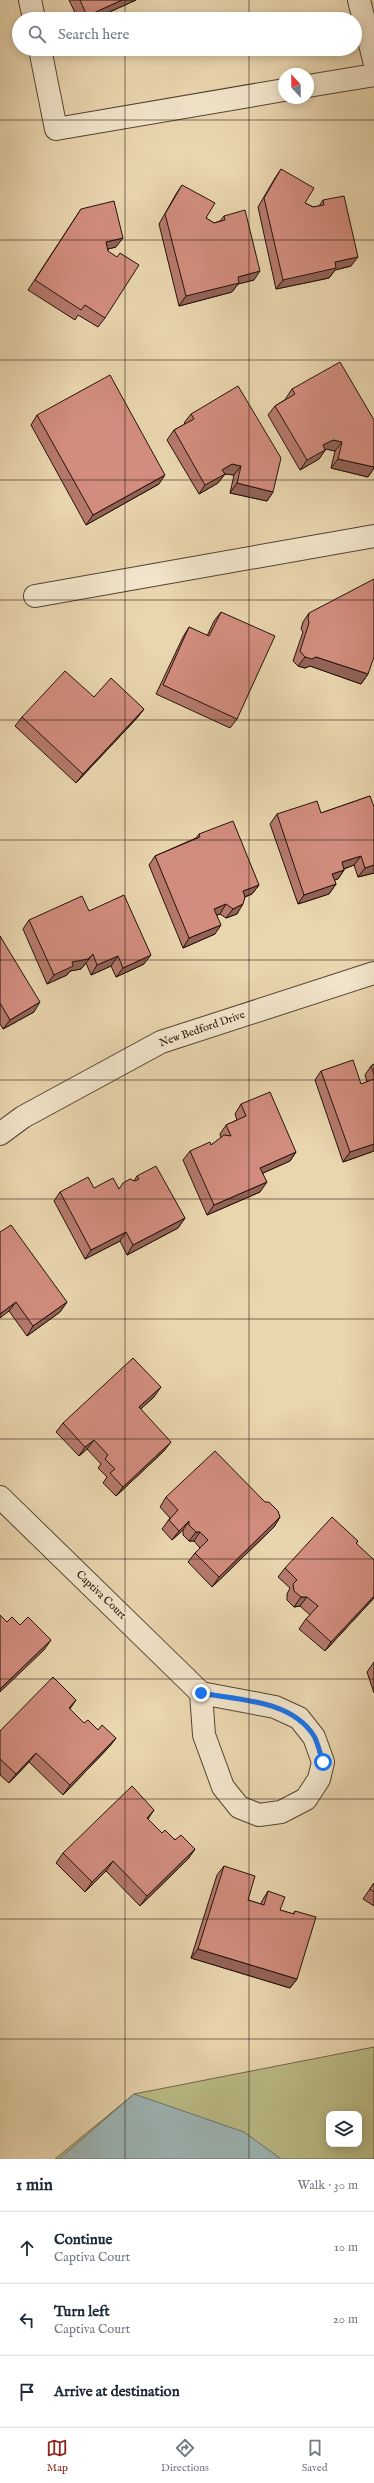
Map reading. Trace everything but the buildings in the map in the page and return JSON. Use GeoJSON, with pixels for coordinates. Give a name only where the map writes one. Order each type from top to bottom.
{"type":"FeatureCollection","features":[{"type":"Feature","properties":{"kind":"street"},"geometry":{"type":"LineString","coordinates":[[30,0],[33,12]]}},
{"type":"Feature","properties":{"kind":"street"},"geometry":{"type":"LineString","coordinates":[[359,0],[374,60]]}},
{"type":"Feature","properties":{"kind":"street"},"geometry":{"type":"LineString","coordinates":[[41,56],[56,129],[278,91]]}},
{"type":"Feature","properties":{"kind":"street"},"geometry":{"type":"LineString","coordinates":[[314,85],[374,75]]}},
{"type":"Feature","properties":{"kind":"street"},"geometry":{"type":"LineString","coordinates":[[35,596],[374,536]]}},
{"type":"Feature","properties":{"kind":"street","name":"New Bedford Drive"},"geometry":{"type":"LineString","coordinates":[[0,1134],[23,1117],[161,1042],[374,973]]}},
{"type":"Feature","properties":{"kind":"street","name":"Captiva Court"},"geometry":{"type":"LineString","coordinates":[[0,1497],[201,1693]]}},
{"type":"Feature","properties":{"kind":"street"},"geometry":{"type":"LineString","coordinates":[[201,1693],[275,1707],[299,1718],[314,1737],[323,1762],[319,1779],[306,1799],[281,1812],[258,1815],[239,1807],[223,1787],[204,1735],[201,1693]]}},
{"type":"Feature","properties":{"kind":"green space"},"geometry":{"type":"Polygon","coordinates":[[[374,2047],[374,2159],[55,2159],[134,2094],[374,2047]]]}},
{"type":"Feature","properties":{"kind":"water"},"geometry":{"type":"Polygon","coordinates":[[[134,2094],[244,2132],[281,2159],[59,2159],[134,2094]]]}},
{"type":"Feature","properties":{"kind":"route"},"geometry":{"type":"LineString","coordinates":[[201,1693],[275,1707],[299,1718],[314,1737],[323,1762]]}}]}
